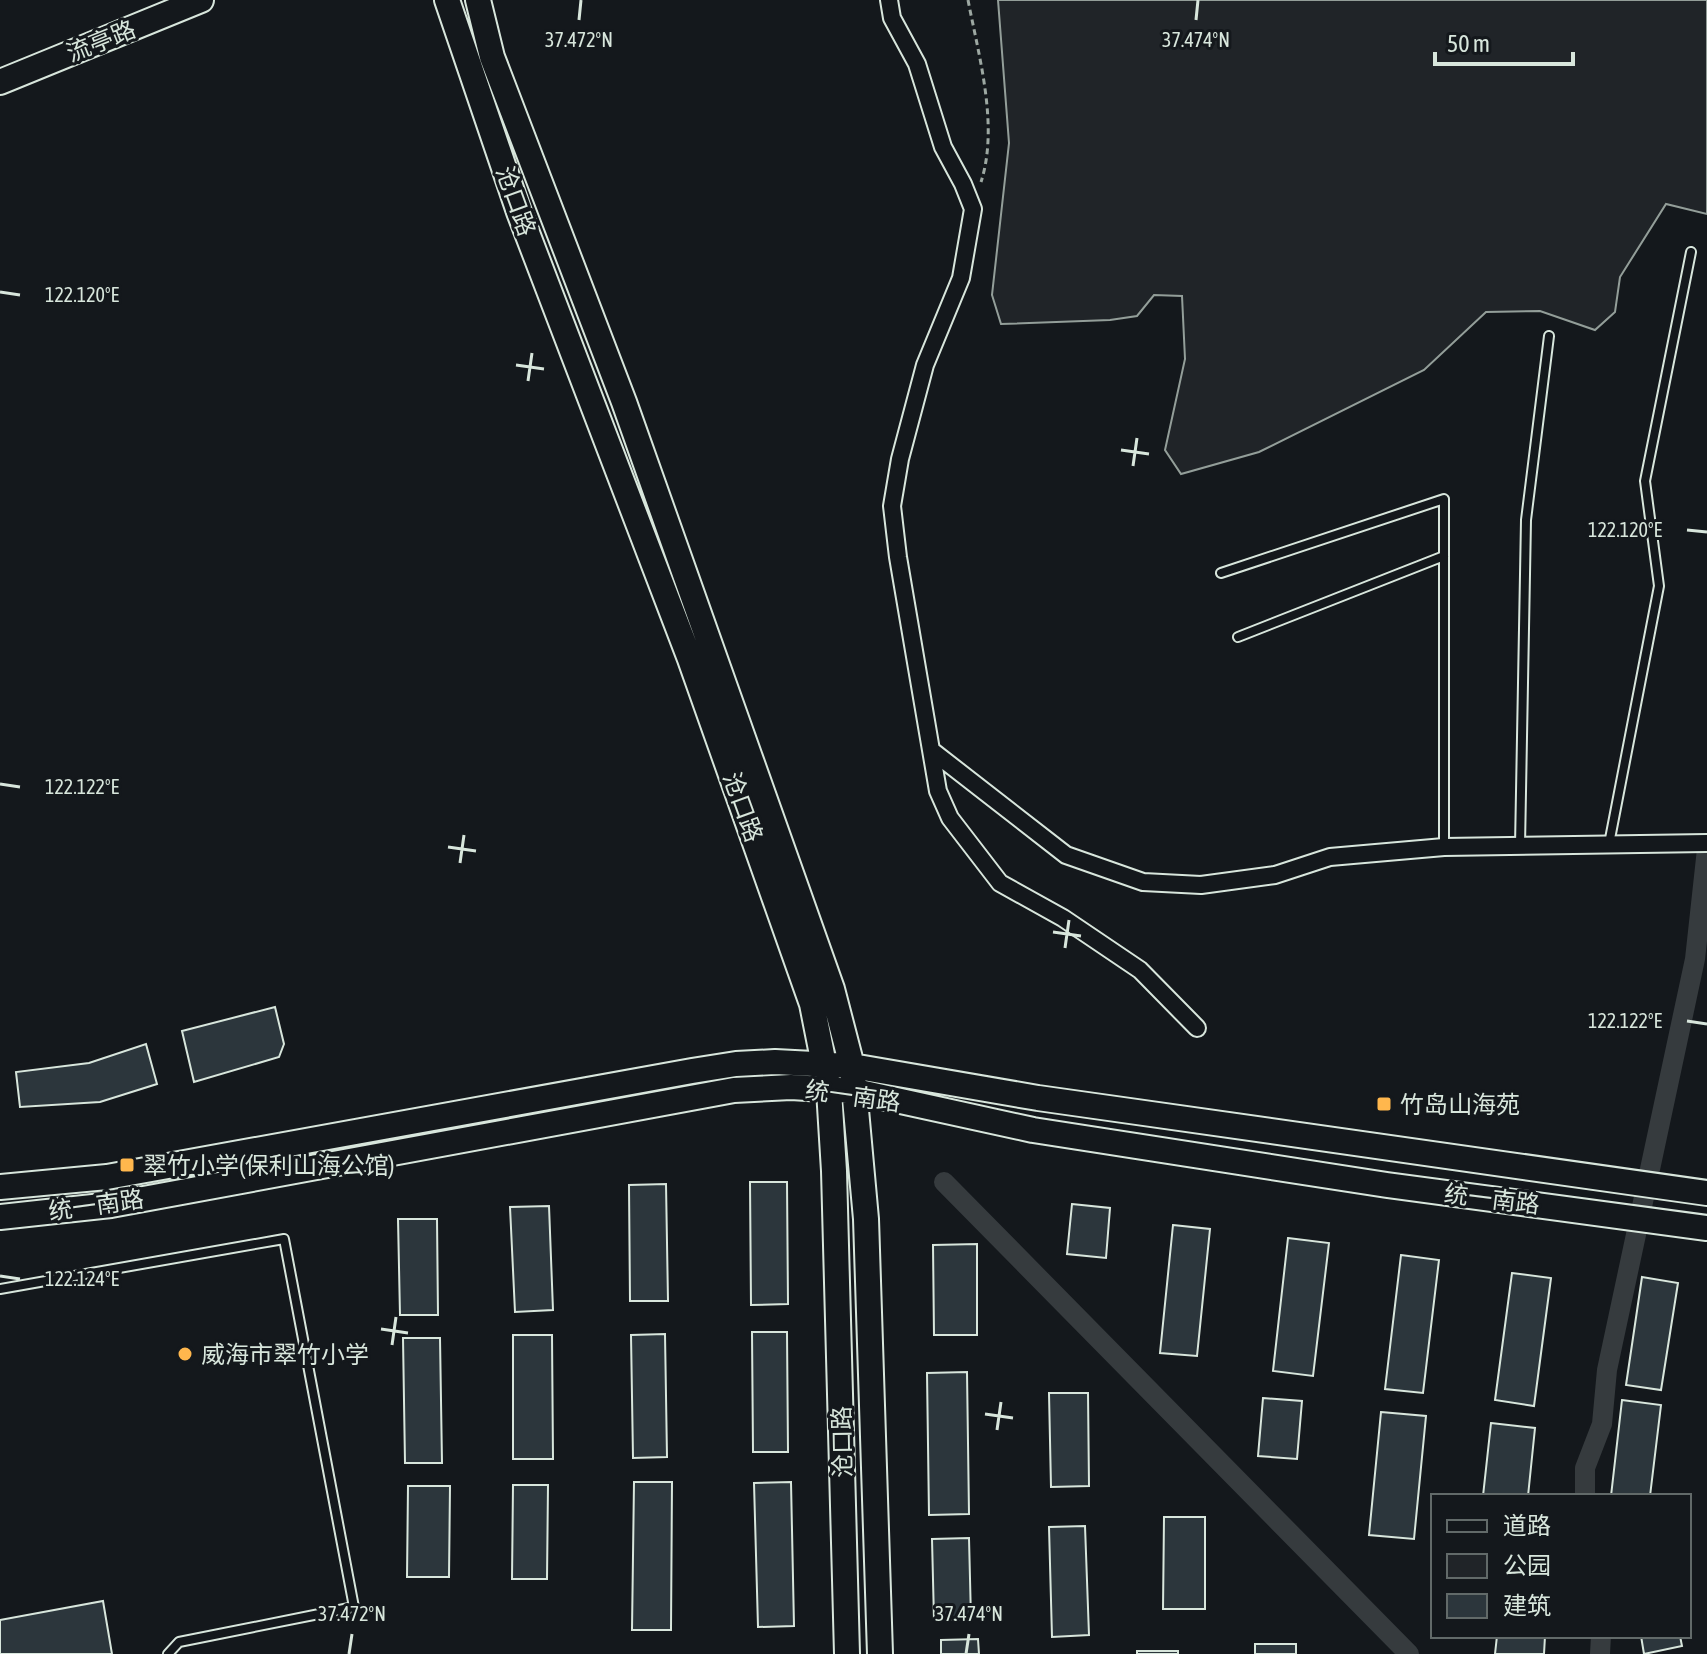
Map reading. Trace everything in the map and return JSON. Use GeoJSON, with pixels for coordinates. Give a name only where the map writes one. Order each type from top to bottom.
{"type":"FeatureCollection","features":[{"type":"Feature","properties":{"kind":"street","name":"流亭路"},"geometry":{"type":"LineString","coordinates":[[0,82],[201,0]]}},
{"type":"Feature","properties":{"kind":"street","name":"沧口路"},"geometry":{"type":"LineString","coordinates":[[447,0],[519,212],[690,659],[812,1004],[829,1090],[837,1250],[847,1654]]}},
{"type":"Feature","properties":{"kind":"street","name":"沧口路"},"geometry":{"type":"LineString","coordinates":[[478,0],[492,57],[624,402],[832,989],[852,1066],[866,1219],[880,1654]]}},
{"type":"Feature","properties":{"kind":"street"},"geometry":{"type":"LineString","coordinates":[[889,0],[892,18],[917,64],[943,147],[973,209],[961,278],[925,365],[900,459],[892,506],[938,791],[950,818],[1000,883],[1063,918],[1140,970],[1197,1028]]}},
{"type":"Feature","properties":{"kind":"street"},"geometry":{"type":"LineString","coordinates":[[931,750],[1066,855],[1143,882],[1201,885],[1275,875],[1330,857],[1444,847],[1701,842]]}},
{"type":"Feature","properties":{"kind":"street","name":"统一南路"},"geometry":{"type":"LineString","coordinates":[[0,1187],[107,1177],[736,1064],[825,1063],[1038,1098],[1707,1193]]}},
{"type":"Feature","properties":{"kind":"street","name":"统一南路"},"geometry":{"type":"LineString","coordinates":[[0,1217],[111,1205],[734,1090],[791,1087],[855,1091],[1033,1130],[1387,1185],[1707,1228]]}},
{"type":"Feature","properties":{"kind":"lane"},"geometry":{"type":"LineString","coordinates":[[1609,844],[1659,586],[1645,481],[1691,252]]}},
{"type":"Feature","properties":{"kind":"lane"},"geometry":{"type":"LineString","coordinates":[[1520,847],[1526,520],[1549,336]]}},
{"type":"Feature","properties":{"kind":"lane"},"geometry":{"type":"LineString","coordinates":[[1221,573],[1444,499],[1444,847]]}},
{"type":"Feature","properties":{"kind":"lane"},"geometry":{"type":"LineString","coordinates":[[1238,637],[1444,556]]}},
{"type":"Feature","properties":{"kind":"lane"},"geometry":{"type":"LineString","coordinates":[[0,1289],[284,1239],[354,1607],[179,1642],[168,1654]]}},
{"type":"Feature","properties":{"kind":"path"},"geometry":{"type":"LineString","coordinates":[[968,0],[989,124],[985,171],[973,209]]}},
{"type":"Feature","properties":{"kind":"green space"},"geometry":{"type":"Polygon","coordinates":[[[998,0],[1707,0],[1707,214],[1666,204],[1620,277],[1615,312],[1595,330],[1540,311],[1486,312],[1424,370],[1259,452],[1181,474],[1165,450],[1185,359],[1182,296],[1154,295],[1137,316],[1110,320],[1001,324],[992,295],[1009,143],[998,0]]]}},
{"type":"Feature","properties":{"kind":"building"},"geometry":{"type":"Polygon","coordinates":[[[275,1007],[284,1044],[279,1057],[194,1082],[182,1031],[275,1007]]]}},
{"type":"Feature","properties":{"kind":"building"},"geometry":{"type":"Polygon","coordinates":[[[146,1044],[157,1084],[100,1102],[20,1107],[16,1072],[89,1063],[146,1044]]]}},
{"type":"Feature","properties":{"kind":"building"},"geometry":{"type":"Polygon","coordinates":[[[750,1182],[787,1182],[788,1304],[751,1305],[750,1182]]]}},
{"type":"Feature","properties":{"kind":"building"},"geometry":{"type":"Polygon","coordinates":[[[666,1184],[668,1301],[630,1301],[629,1185],[666,1184]]]}},
{"type":"Feature","properties":{"kind":"building"},"geometry":{"type":"Polygon","coordinates":[[[1072,1204],[1110,1208],[1106,1258],[1067,1254],[1072,1204]]]}},
{"type":"Feature","properties":{"kind":"building"},"geometry":{"type":"Polygon","coordinates":[[[549,1206],[553,1310],[515,1312],[510,1207],[549,1206]]]}},
{"type":"Feature","properties":{"kind":"building"},"geometry":{"type":"Polygon","coordinates":[[[398,1219],[437,1219],[438,1315],[400,1315],[398,1219]]]}},
{"type":"Feature","properties":{"kind":"building"},"geometry":{"type":"Polygon","coordinates":[[[1173,1225],[1210,1229],[1197,1356],[1160,1353],[1173,1225]]]}},
{"type":"Feature","properties":{"kind":"building"},"geometry":{"type":"Polygon","coordinates":[[[1288,1238],[1329,1243],[1313,1376],[1273,1371],[1288,1238]]]}},
{"type":"Feature","properties":{"kind":"building"},"geometry":{"type":"Polygon","coordinates":[[[977,1244],[977,1335],[934,1335],[933,1245],[977,1244]]]}},
{"type":"Feature","properties":{"kind":"building"},"geometry":{"type":"Polygon","coordinates":[[[1401,1255],[1439,1260],[1423,1393],[1385,1389],[1401,1255]]]}},
{"type":"Feature","properties":{"kind":"building"},"geometry":{"type":"Polygon","coordinates":[[[1512,1273],[1551,1278],[1534,1406],[1495,1400],[1512,1273]]]}},
{"type":"Feature","properties":{"kind":"building"},"geometry":{"type":"Polygon","coordinates":[[[1642,1277],[1678,1283],[1661,1390],[1626,1385],[1642,1277]]]}},
{"type":"Feature","properties":{"kind":"building"},"geometry":{"type":"Polygon","coordinates":[[[752,1332],[787,1332],[788,1452],[753,1452],[752,1332]]]}},
{"type":"Feature","properties":{"kind":"building"},"geometry":{"type":"Polygon","coordinates":[[[665,1334],[667,1457],[633,1458],[631,1335],[665,1334]]]}},
{"type":"Feature","properties":{"kind":"building"},"geometry":{"type":"Polygon","coordinates":[[[513,1335],[552,1335],[553,1459],[513,1459],[513,1335]]]}},
{"type":"Feature","properties":{"kind":"building"},"geometry":{"type":"Polygon","coordinates":[[[403,1338],[440,1338],[442,1463],[405,1463],[403,1338]]]}},
{"type":"Feature","properties":{"kind":"building"},"geometry":{"type":"Polygon","coordinates":[[[967,1372],[969,1514],[929,1515],[927,1373],[967,1372]]]}},
{"type":"Feature","properties":{"kind":"building"},"geometry":{"type":"Polygon","coordinates":[[[1049,1393],[1088,1393],[1089,1486],[1051,1487],[1049,1393]]]}},
{"type":"Feature","properties":{"kind":"building"},"geometry":{"type":"Polygon","coordinates":[[[1263,1398],[1302,1401],[1297,1459],[1258,1456],[1263,1398]]]}},
{"type":"Feature","properties":{"kind":"building"},"geometry":{"type":"Polygon","coordinates":[[[1622,1400],[1661,1405],[1650,1494],[1611,1494],[1622,1400]]]}},
{"type":"Feature","properties":{"kind":"building"},"geometry":{"type":"Polygon","coordinates":[[[1381,1412],[1426,1416],[1414,1539],[1369,1535],[1381,1412]]]}},
{"type":"Feature","properties":{"kind":"building"},"geometry":{"type":"Polygon","coordinates":[[[1491,1423],[1535,1428],[1528,1494],[1483,1494],[1491,1423]]]}},
{"type":"Feature","properties":{"kind":"building"},"geometry":{"type":"Polygon","coordinates":[[[634,1482],[672,1482],[671,1630],[632,1630],[634,1482]]]}},
{"type":"Feature","properties":{"kind":"building"},"geometry":{"type":"Polygon","coordinates":[[[791,1482],[794,1626],[758,1627],[754,1483],[791,1482]]]}},
{"type":"Feature","properties":{"kind":"building"},"geometry":{"type":"Polygon","coordinates":[[[513,1485],[548,1485],[547,1579],[512,1579],[513,1485]]]}},
{"type":"Feature","properties":{"kind":"building"},"geometry":{"type":"Polygon","coordinates":[[[408,1486],[450,1486],[449,1577],[407,1577],[408,1486]]]}},
{"type":"Feature","properties":{"kind":"building"},"geometry":{"type":"Polygon","coordinates":[[[1164,1517],[1205,1517],[1205,1609],[1163,1609],[1164,1517]]]}},
{"type":"Feature","properties":{"kind":"building"},"geometry":{"type":"Polygon","coordinates":[[[1085,1526],[1089,1635],[1052,1637],[1049,1527],[1085,1526]]]}},
{"type":"Feature","properties":{"kind":"building"},"geometry":{"type":"Polygon","coordinates":[[[969,1538],[971,1619],[934,1620],[932,1539],[969,1538]]]}},
{"type":"Feature","properties":{"kind":"building"},"geometry":{"type":"Polygon","coordinates":[[[103,1601],[112,1654],[0,1654],[0,1620],[103,1601]]]}},
{"type":"Feature","properties":{"kind":"building"},"geometry":{"type":"Polygon","coordinates":[[[1497,1638],[1545,1638],[1544,1654],[1495,1654],[1497,1638]]]}},
{"type":"Feature","properties":{"kind":"building"},"geometry":{"type":"Polygon","coordinates":[[[1641,1638],[1680,1638],[1682,1646],[1644,1654],[1641,1638]]]}},
{"type":"Feature","properties":{"kind":"building"},"geometry":{"type":"Polygon","coordinates":[[[978,1639],[979,1654],[941,1654],[941,1640],[978,1639]]]}},
{"type":"Feature","properties":{"kind":"building"},"geometry":{"type":"Polygon","coordinates":[[[1255,1644],[1296,1644],[1296,1654],[1255,1654],[1255,1644]]]}},
{"type":"Feature","properties":{"kind":"building"},"geometry":{"type":"Polygon","coordinates":[[[1137,1651],[1178,1651],[1178,1654],[1137,1654],[1137,1651]]]}},
{"type":"Feature","properties":{"kind":"waterway"},"geometry":{"type":"LineString","coordinates":[[1585,1494],[1585,1468],[1602,1424],[1607,1370],[1695,959],[1707,849]]}},
{"type":"Feature","properties":{"kind":"waterway"},"geometry":{"type":"LineString","coordinates":[[944,1182],[1409,1654]]}},
{"type":"Feature","properties":{"kind":"waterway"},"geometry":{"type":"LineString","coordinates":[[1600,1654],[1601,1638]]}},
{"type":"Feature","properties":{"kind":"place","name":"竹岛山海苑"},"geometry":{"type":"Point","coordinates":[1384,1104]}},
{"type":"Feature","properties":{"kind":"place","name":"翠竹小学(保利山海公馆)"},"geometry":{"type":"Point","coordinates":[127,1165]}},
{"type":"Feature","properties":{"kind":"place","name":"威海市翠竹小学"},"geometry":{"type":"Point","coordinates":[185,1354]}}]}
